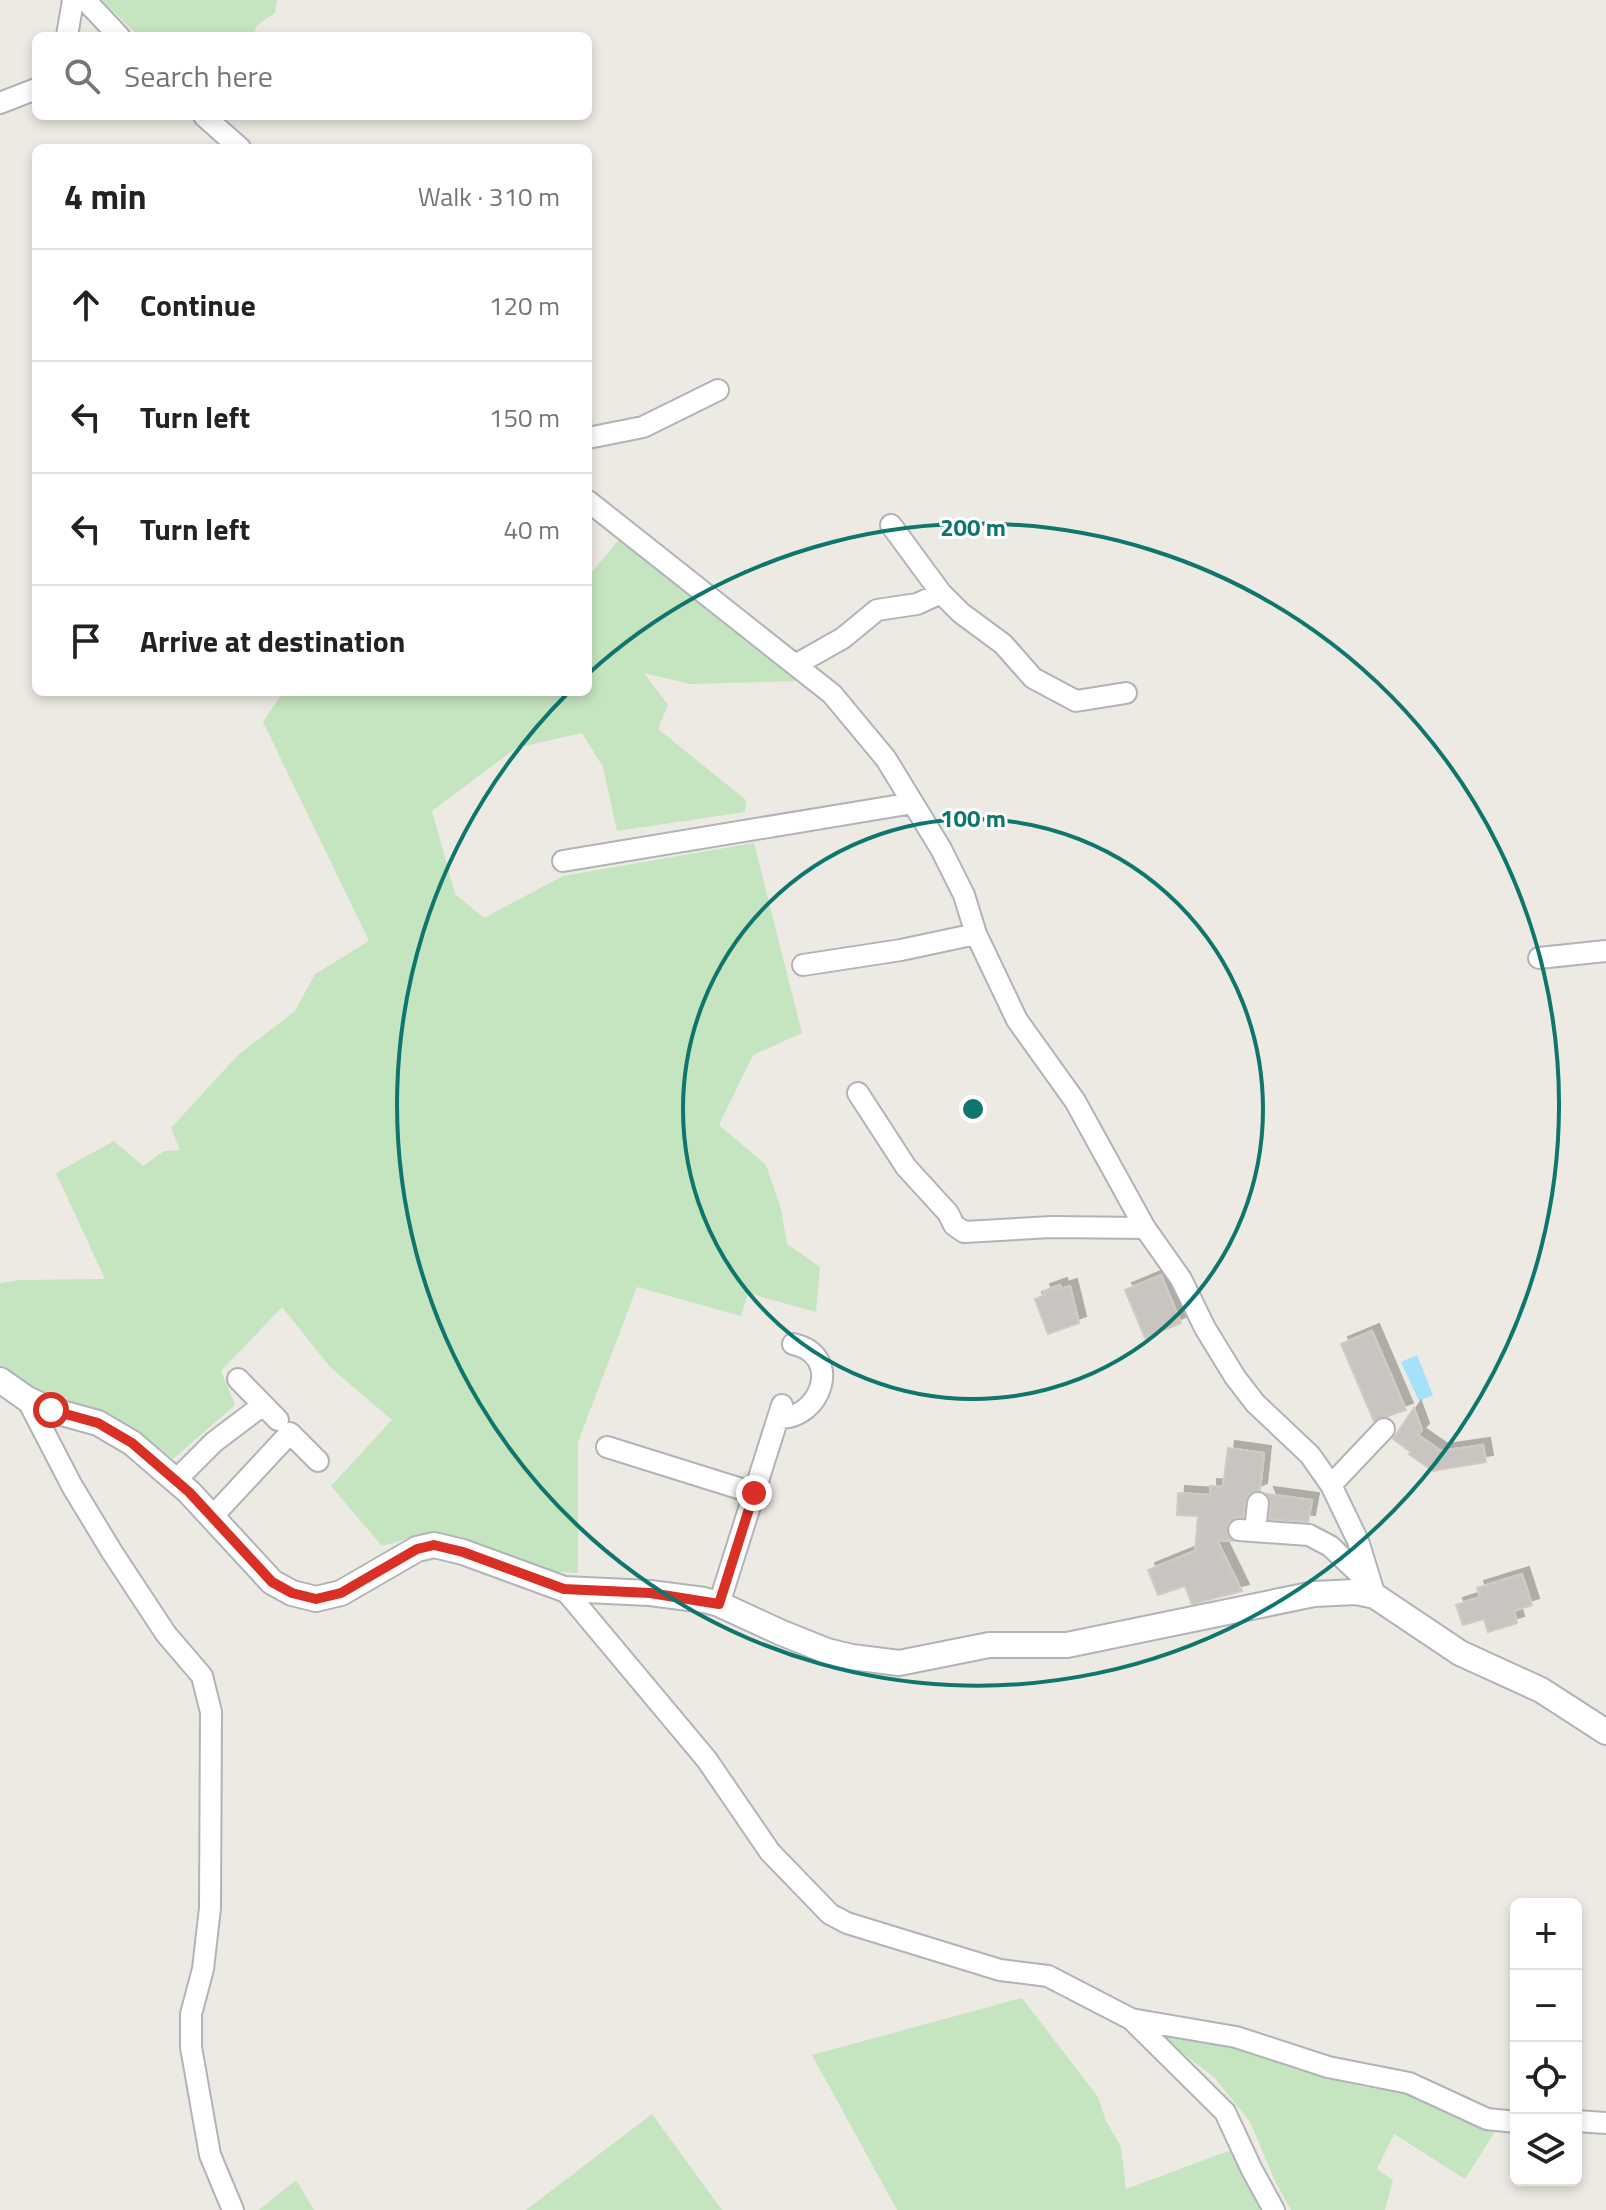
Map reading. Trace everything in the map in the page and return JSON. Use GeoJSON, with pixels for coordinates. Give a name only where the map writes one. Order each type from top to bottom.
{"type":"FeatureCollection","features":[{"type":"Feature","properties":{"kind":"street"},"geometry":{"type":"LineString","coordinates":[[68,32],[73,0]]}},
{"type":"Feature","properties":{"kind":"street"},"geometry":{"type":"LineString","coordinates":[[85,0],[115,32]]}},
{"type":"Feature","properties":{"kind":"street"},"geometry":{"type":"LineString","coordinates":[[0,103],[32,91]]}},
{"type":"Feature","properties":{"kind":"street"},"geometry":{"type":"LineString","coordinates":[[208,120],[236,144]]}},
{"type":"Feature","properties":{"kind":"street"},"geometry":{"type":"LineString","coordinates":[[592,437],[643,427],[718,390]]}},
{"type":"Feature","properties":{"kind":"street"},"geometry":{"type":"LineString","coordinates":[[592,504],[832,694],[886,759],[941,849],[964,895],[976,934],[1017,1020],[1075,1101],[1145,1228],[1181,1279],[1205,1328],[1235,1377],[1255,1403],[1310,1455],[1331,1485],[1358,1541],[1372,1590]]}},
{"type":"Feature","properties":{"kind":"street"},"geometry":{"type":"LineString","coordinates":[[891,525],[941,593],[961,613],[1003,644],[1033,678],[1076,701],[1126,693]]}},
{"type":"Feature","properties":{"kind":"street"},"geometry":{"type":"LineString","coordinates":[[797,664],[843,638],[877,610],[917,604],[941,593]]}},
{"type":"Feature","properties":{"kind":"street"},"geometry":{"type":"LineString","coordinates":[[563,861],[913,803]]}},
{"type":"Feature","properties":{"kind":"street"},"geometry":{"type":"LineString","coordinates":[[803,965],[901,950],[976,934]]}},
{"type":"Feature","properties":{"kind":"street"},"geometry":{"type":"LineString","coordinates":[[1539,958],[1606,951]]}},
{"type":"Feature","properties":{"kind":"street"},"geometry":{"type":"LineString","coordinates":[[858,1093],[906,1167],[948,1213],[954,1225],[964,1232],[1051,1227],[1145,1228]]}},
{"type":"Feature","properties":{"kind":"street"},"geometry":{"type":"LineString","coordinates":[[719,1604],[780,1412],[795,1417],[809,1407],[823,1375],[817,1356],[806,1346],[793,1344]]}},
{"type":"Feature","properties":{"kind":"street"},"geometry":{"type":"LineString","coordinates":[[238,1379],[278,1420]]}},
{"type":"Feature","properties":{"kind":"street"},"geometry":{"type":"LineString","coordinates":[[0,1380],[27,1399],[113,1431],[176,1480],[272,1582],[292,1593],[316,1599],[341,1593],[417,1549],[434,1545],[463,1552],[564,1589],[650,1593],[719,1604],[827,1651],[899,1663],[989,1645],[1067,1645],[1314,1594],[1372,1590]]}},
{"type":"Feature","properties":{"kind":"street"},"geometry":{"type":"LineString","coordinates":[[27,1399],[72,1486],[112,1552],[166,1634],[202,1676],[207,1690],[211,1712],[210,1908],[203,1969],[191,2014],[191,2047],[210,2155],[233,2210]]}},
{"type":"Feature","properties":{"kind":"street"},"geometry":{"type":"LineString","coordinates":[[176,1480],[214,1442],[263,1405]]}},
{"type":"Feature","properties":{"kind":"street"},"geometry":{"type":"LineString","coordinates":[[1331,1485],[1384,1429]]}},
{"type":"Feature","properties":{"kind":"street"},"geometry":{"type":"LineString","coordinates":[[212,1517],[290,1433],[318,1461]]}},
{"type":"Feature","properties":{"kind":"street"},"geometry":{"type":"LineString","coordinates":[[607,1447],[754,1493]]}},
{"type":"Feature","properties":{"kind":"street"},"geometry":{"type":"LineString","coordinates":[[1258,1503],[1247,1530],[1309,1535],[1330,1546],[1372,1590],[1460,1653],[1541,1690],[1606,1732]]}},
{"type":"Feature","properties":{"kind":"street"},"geometry":{"type":"LineString","coordinates":[[564,1589],[707,1760],[770,1852],[830,1914],[847,1923],[975,1963],[1000,1970],[1048,1976],[1131,2019],[1225,2112],[1274,2210]]}},
{"type":"Feature","properties":{"kind":"street"},"geometry":{"type":"LineString","coordinates":[[1131,2019],[1236,2037],[1328,2067],[1409,2083],[1487,2119],[1510,2121]]}},
{"type":"Feature","properties":{"kind":"street"},"geometry":{"type":"LineString","coordinates":[[1582,2121],[1606,2123]]}},
{"type":"Feature","properties":{"kind":"green space"},"geometry":{"type":"Polygon","coordinates":[[[101,0],[277,0],[275,13],[257,25],[254,32],[135,32],[101,0]]]}},
{"type":"Feature","properties":{"kind":"green space"},"geometry":{"type":"Polygon","coordinates":[[[620,538],[797,681],[690,684],[644,673],[668,705],[658,729],[746,800],[745,812],[617,831],[603,767],[582,733],[516,748],[432,811],[455,894],[484,918],[563,876],[754,843],[802,1033],[753,1055],[719,1125],[766,1165],[781,1209],[787,1244],[820,1267],[816,1312],[748,1293],[741,1316],[637,1287],[578,1442],[578,1573],[546,1571],[430,1532],[382,1546],[331,1486],[392,1420],[331,1368],[282,1307],[221,1371],[235,1405],[173,1459],[140,1433],[97,1409],[62,1402],[21,1384],[0,1369],[0,1283],[105,1279],[56,1173],[114,1141],[143,1166],[164,1151],[180,1150],[171,1128],[238,1055],[295,1011],[315,974],[369,941],[263,722],[280,696],[592,696],[592,572],[620,538]]]}},
{"type":"Feature","properties":{"kind":"green space"},"geometry":{"type":"Polygon","coordinates":[[[1022,1998],[1098,2097],[1106,2121],[1121,2147],[1126,2189],[1231,2150],[1264,2210],[897,2210],[812,2055],[1022,1998]]]}},
{"type":"Feature","properties":{"kind":"green space"},"geometry":{"type":"Polygon","coordinates":[[[1158,2035],[1231,2046],[1297,2070],[1363,2087],[1413,2094],[1496,2130],[1465,2179],[1394,2134],[1377,2169],[1393,2180],[1385,2210],[1291,2210],[1250,2122],[1214,2077],[1158,2035]]]}},
{"type":"Feature","properties":{"kind":"green space"},"geometry":{"type":"Polygon","coordinates":[[[652,2114],[722,2210],[526,2210],[652,2114]]]}},
{"type":"Feature","properties":{"kind":"green space"},"geometry":{"type":"Polygon","coordinates":[[[296,2180],[314,2210],[259,2210],[296,2180]]]}},
{"type":"Feature","properties":{"kind":"water"},"geometry":{"type":"Polygon","coordinates":[[[1417,1355],[1433,1395],[1419,1401],[1401,1362],[1417,1355]]]}},
{"type":"Feature","properties":{"kind":"building"},"geometry":{"type":"Polygon","coordinates":[[[1161,1275],[1181,1323],[1145,1338],[1125,1290],[1161,1275]]]}},
{"type":"Feature","properties":{"kind":"building"},"geometry":{"type":"Polygon","coordinates":[[[1060,1285],[1061,1289],[1070,1286],[1079,1323],[1048,1334],[1035,1299],[1045,1295],[1043,1291],[1060,1285]]]}},
{"type":"Feature","properties":{"kind":"building"},"geometry":{"type":"Polygon","coordinates":[[[1372,1331],[1406,1410],[1374,1421],[1341,1344],[1372,1331]]]}},
{"type":"Feature","properties":{"kind":"building"},"geometry":{"type":"Polygon","coordinates":[[[1414,1408],[1422,1430],[1418,1435],[1441,1451],[1483,1445],[1486,1462],[1433,1471],[1409,1454],[1411,1452],[1393,1439],[1414,1408]]]}},
{"type":"Feature","properties":{"kind":"building"},"geometry":{"type":"Polygon","coordinates":[[[1228,1448],[1264,1453],[1260,1490],[1247,1496],[1243,1517],[1234,1518],[1228,1523],[1227,1535],[1232,1541],[1217,1540],[1242,1591],[1192,1604],[1185,1586],[1158,1595],[1148,1570],[1195,1551],[1198,1516],[1177,1515],[1178,1493],[1210,1495],[1210,1486],[1223,1487],[1228,1448]]]}},
{"type":"Feature","properties":{"kind":"building"},"geometry":{"type":"Polygon","coordinates":[[[1267,1494],[1312,1500],[1308,1522],[1269,1519],[1271,1504],[1267,1494]]]}},
{"type":"Feature","properties":{"kind":"building"},"geometry":{"type":"Polygon","coordinates":[[[1522,1574],[1532,1605],[1514,1611],[1517,1623],[1488,1632],[1484,1619],[1463,1625],[1456,1605],[1480,1597],[1477,1588],[1522,1574]]]}},
{"type":"Feature","properties":{"kind":"route"},"geometry":{"type":"LineString","coordinates":[[51,1410],[98,1423],[132,1443],[189,1492],[272,1582],[292,1593],[316,1599],[341,1593],[417,1549],[434,1545],[463,1552],[564,1589],[650,1593],[719,1604],[754,1493]]}}]}
